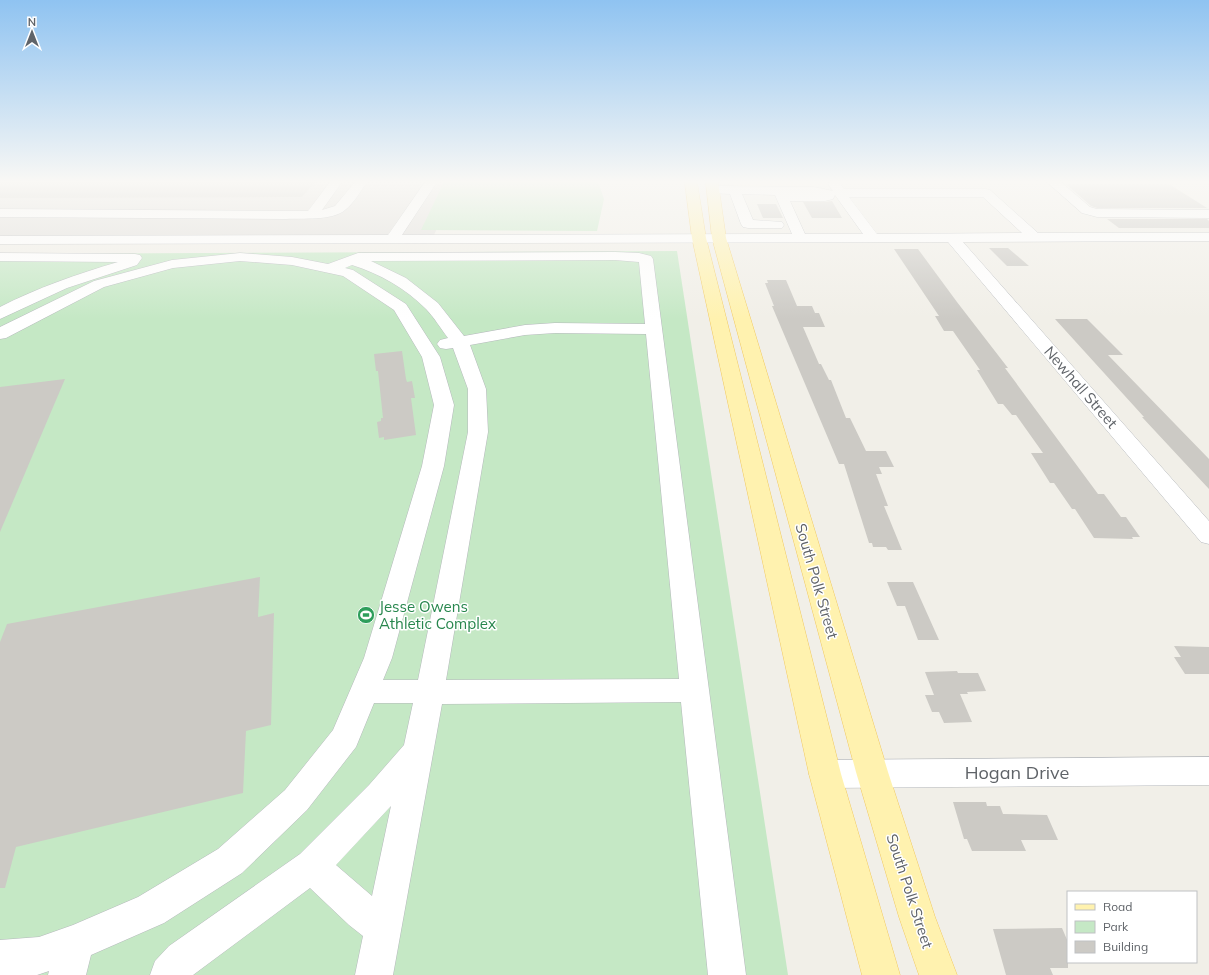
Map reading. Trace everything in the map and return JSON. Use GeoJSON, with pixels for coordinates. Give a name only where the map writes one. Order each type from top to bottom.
{"type":"FeatureCollection","features":[{"type":"Feature","properties":{"kind":"main road"},"geometry":{"type":"LineString","coordinates":[[698,228],[825,774],[882,975]]}},
{"type":"Feature","properties":{"kind":"main road","name":"South Polk Street"},"geometry":{"type":"LineString","coordinates":[[718,228],[719,238],[872,772],[917,917],[938,975]]}},
{"type":"Feature","properties":{"kind":"main road"},"geometry":{"type":"LineString","coordinates":[[741,414],[769,414]]}},
{"type":"Feature","properties":{"kind":"street"},"geometry":{"type":"LineString","coordinates":[[392,239],[400,228]]}},
{"type":"Feature","properties":{"kind":"street"},"geometry":{"type":"LineString","coordinates":[[770,228],[798,232],[873,238],[1209,237]]}},
{"type":"Feature","properties":{"kind":"street"},"geometry":{"type":"LineString","coordinates":[[796,228],[798,232]]}},
{"type":"Feature","properties":{"kind":"street"},"geometry":{"type":"LineString","coordinates":[[865,228],[873,238]]}},
{"type":"Feature","properties":{"kind":"street"},"geometry":{"type":"LineString","coordinates":[[1024,228],[1035,238]]}},
{"type":"Feature","properties":{"kind":"street"},"geometry":{"type":"LineString","coordinates":[[0,240],[719,238],[798,232]]}},
{"type":"Feature","properties":{"kind":"street"},"geometry":{"type":"LineString","coordinates":[[1193,237],[1209,248]]}},
{"type":"Feature","properties":{"kind":"street","name":"Newhall Street"},"geometry":{"type":"LineString","coordinates":[[952,238],[1209,536]]}},
{"type":"Feature","properties":{"kind":"street"},"geometry":{"type":"LineString","coordinates":[[193,262],[203,239]]}},
{"type":"Feature","properties":{"kind":"street"},"geometry":{"type":"LineString","coordinates":[[225,258],[226,239]]}},
{"type":"Feature","properties":{"kind":"street"},"geometry":{"type":"LineString","coordinates":[[20,257],[45,240]]}},
{"type":"Feature","properties":{"kind":"street"},"geometry":{"type":"LineString","coordinates":[[0,257],[135,258],[132,262],[127,264],[71,281],[18,303],[0,314]]}},
{"type":"Feature","properties":{"kind":"street"},"geometry":{"type":"LineString","coordinates":[[0,334],[99,284],[172,264],[240,257],[373,267],[401,281],[432,306],[460,342],[477,389],[478,432],[430,692],[374,975]]}},
{"type":"Feature","properties":{"kind":"street"},"geometry":{"type":"LineString","coordinates":[[341,264],[364,257],[640,257],[646,259],[727,975]]}},
{"type":"Feature","properties":{"kind":"street"},"geometry":{"type":"LineString","coordinates":[[1,962],[39,956],[71,959],[230,861],[296,800],[345,738],[378,658],[433,466],[444,405],[431,357],[400,307],[348,273],[341,264]]}},
{"type":"Feature","properties":{"kind":"street"},"geometry":{"type":"LineString","coordinates":[[426,348],[525,330],[556,328],[654,329]]}},
{"type":"Feature","properties":{"kind":"street"},"geometry":{"type":"LineString","coordinates":[[365,691],[694,690]]}},
{"type":"Feature","properties":{"kind":"street"},"geometry":{"type":"LineString","coordinates":[[169,975],[182,960],[312,866],[380,795],[418,751]]}},
{"type":"Feature","properties":{"kind":"street","name":"Hogan Drive"},"geometry":{"type":"LineString","coordinates":[[825,774],[872,772],[1209,771]]}},
{"type":"Feature","properties":{"kind":"street"},"geometry":{"type":"LineString","coordinates":[[312,866],[362,912],[383,928]]}},
{"type":"Feature","properties":{"kind":"shaded area"},"geometry":{"type":"Polygon","coordinates":[[[0,228],[437,228],[434,235],[0,236],[0,228]]]}},
{"type":"Feature","properties":{"kind":"green space"},"geometry":{"type":"Polygon","coordinates":[[[422,228],[598,228],[597,231],[421,230],[422,228]]]}},
{"type":"Feature","properties":{"kind":"green space","name":"Jesse Owens Athletic Complex"},"geometry":{"type":"Polygon","coordinates":[[[677,251],[788,975],[0,975],[0,254],[677,251]]]}},
{"type":"Feature","properties":{"kind":"building"},"geometry":{"type":"Polygon","coordinates":[[[1118,228],[1209,228],[1209,228],[1118,228]]]}},
{"type":"Feature","properties":{"kind":"building"},"geometry":{"type":"Polygon","coordinates":[[[989,248],[1008,248],[1029,266],[1007,266],[989,248]]]}},
{"type":"Feature","properties":{"kind":"building"},"geometry":{"type":"Polygon","coordinates":[[[894,249],[918,249],[1008,368],[1005,368],[1098,494],[1104,494],[1121,517],[1126,517],[1140,537],[1132,537],[1133,539],[1094,538],[1075,509],[1072,509],[1054,483],[1050,483],[1031,453],[1043,453],[1016,415],[1012,415],[1003,404],[998,404],[977,370],[980,370],[953,331],[944,331],[935,316],[939,316],[894,249]]]}},
{"type":"Feature","properties":{"kind":"building"},"geometry":{"type":"Polygon","coordinates":[[[767,280],[786,280],[797,306],[812,306],[815,313],[819,313],[825,327],[803,327],[819,364],[821,364],[829,380],[831,380],[846,418],[850,418],[866,451],[886,451],[894,467],[879,467],[882,474],[876,474],[888,506],[884,506],[902,550],[888,550],[886,547],[873,547],[872,543],[869,543],[844,464],[839,464],[772,306],[774,306],[765,283],[768,283],[767,280]]]}},
{"type":"Feature","properties":{"kind":"building"},"geometry":{"type":"Polygon","coordinates":[[[1055,319],[1087,319],[1123,355],[1108,355],[1209,459],[1209,489],[1142,417],[1144,417],[1055,319]]]}},
{"type":"Feature","properties":{"kind":"building"},"geometry":{"type":"Polygon","coordinates":[[[402,351],[406,379],[407,382],[412,381],[415,398],[411,398],[416,435],[384,440],[384,437],[379,438],[377,422],[381,421],[381,418],[383,418],[378,371],[376,371],[374,354],[402,351]]]}},
{"type":"Feature","properties":{"kind":"building"},"geometry":{"type":"Polygon","coordinates":[[[65,379],[0,532],[0,387],[65,379]]]}},
{"type":"Feature","properties":{"kind":"building"},"geometry":{"type":"Polygon","coordinates":[[[260,577],[258,617],[274,613],[271,725],[246,731],[243,793],[16,847],[5,888],[0,888],[0,642],[7,624],[260,577]]]}},
{"type":"Feature","properties":{"kind":"building"},"geometry":{"type":"Polygon","coordinates":[[[887,582],[913,582],[939,640],[918,640],[905,606],[897,606],[887,582]]]}},
{"type":"Feature","properties":{"kind":"building"},"geometry":{"type":"Polygon","coordinates":[[[1174,646],[1209,647],[1209,674],[1185,674],[1174,657],[1181,657],[1174,646]]]}},
{"type":"Feature","properties":{"kind":"building"},"geometry":{"type":"Polygon","coordinates":[[[957,671],[958,673],[978,673],[986,691],[960,694],[972,722],[944,723],[939,712],[932,712],[925,695],[934,695],[925,672],[957,671]]]}},
{"type":"Feature","properties":{"kind":"building"},"geometry":{"type":"Polygon","coordinates":[[[953,802],[986,802],[987,806],[1000,806],[1003,814],[1047,815],[1058,840],[1021,840],[1026,851],[972,851],[967,839],[964,839],[953,802]]]}},
{"type":"Feature","properties":{"kind":"building"},"geometry":{"type":"Polygon","coordinates":[[[1062,928],[1067,940],[1068,968],[1050,968],[1053,975],[1006,975],[993,929],[1062,928]]]}},
{"type":"Feature","properties":{"kind":"place","name":"Jesse Owens Athletic Complex"},"geometry":{"type":"Point","coordinates":[366,615]}}]}
